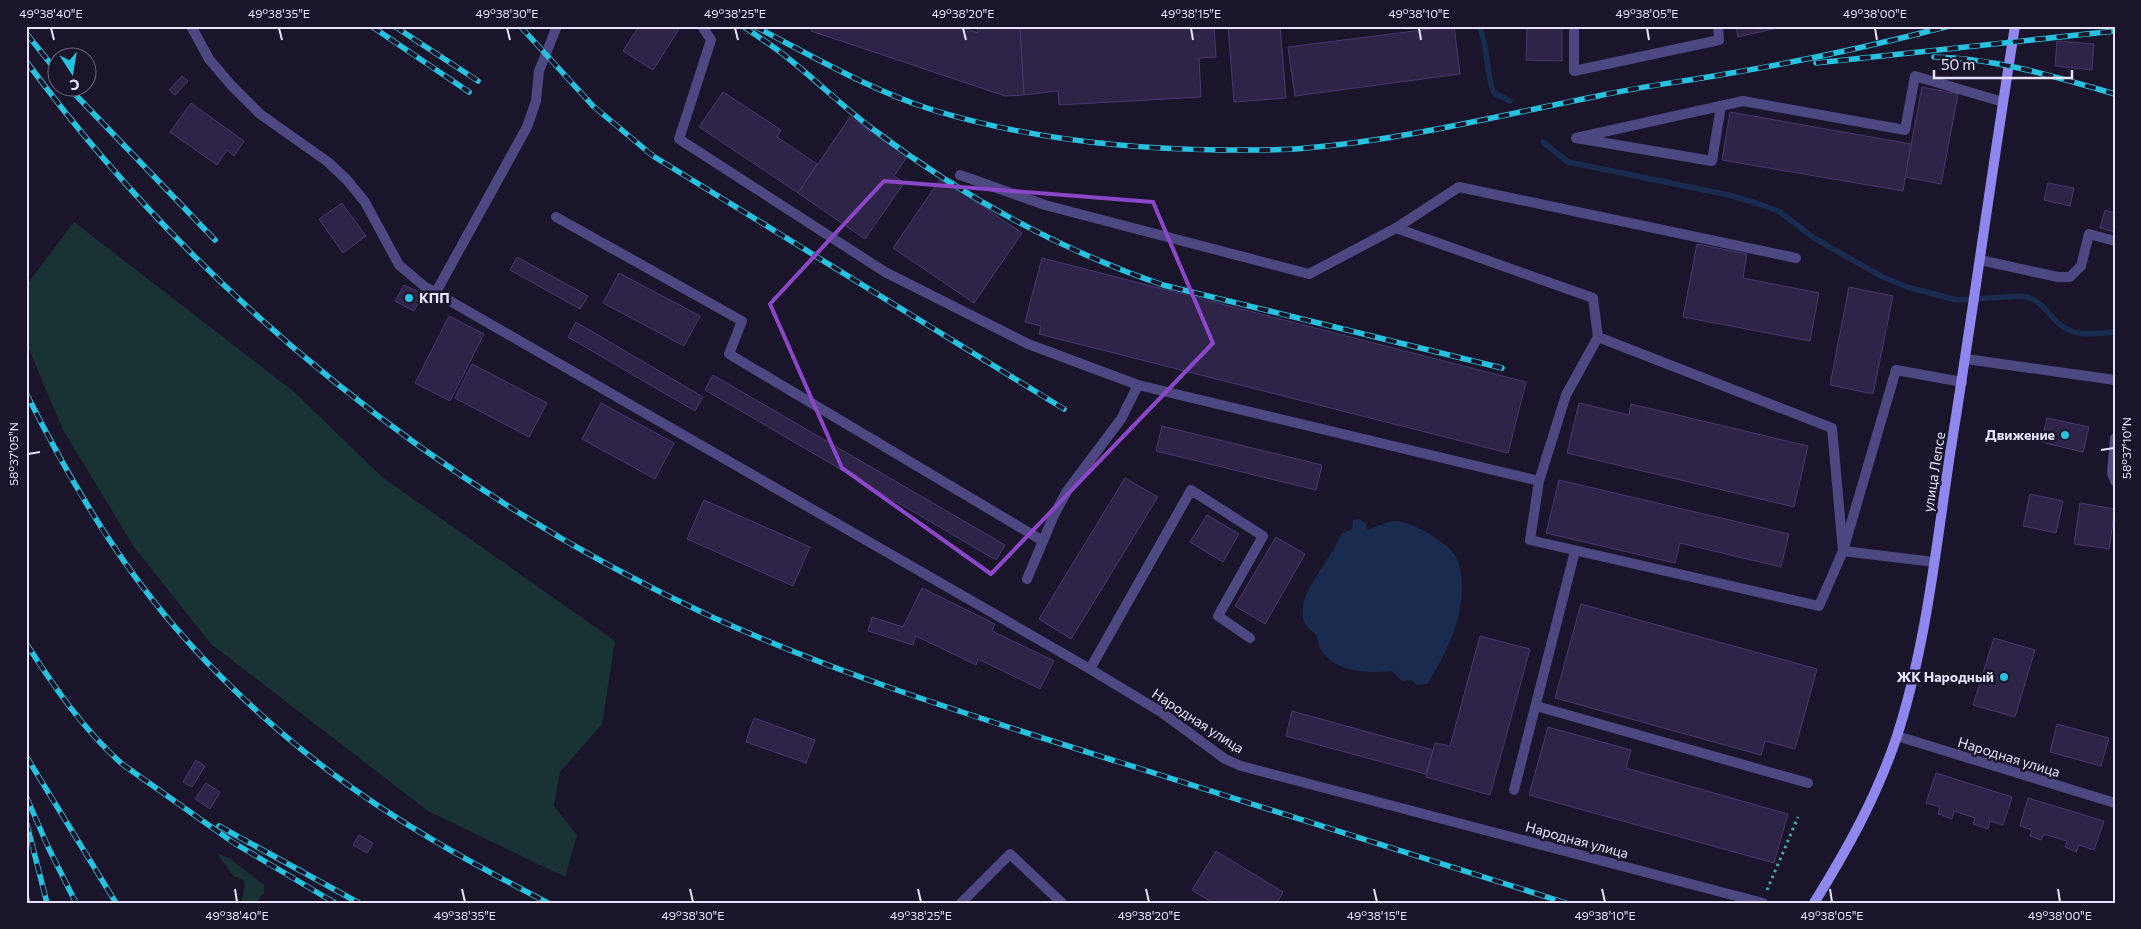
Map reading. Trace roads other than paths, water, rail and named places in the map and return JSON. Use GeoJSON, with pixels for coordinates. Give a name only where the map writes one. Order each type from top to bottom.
{"type":"FeatureCollection","features":[{"type":"Feature","properties":{"kind":"main road","name":"улица Лепсе"},"geometry":{"type":"LineString","coordinates":[[1814,903],[1847,850],[1880,782],[1897,736],[1916,661],[1934,562],[2016,26]]}},
{"type":"Feature","properties":{"kind":"street","name":"Народная улица"},"geometry":{"type":"LineString","coordinates":[[191,26],[209,59],[254,108],[328,162],[347,180],[365,202],[399,266],[424,286],[1090,669],[1161,712],[1225,759],[1241,766],[1763,903]]}},
{"type":"Feature","properties":{"kind":"street"},"geometry":{"type":"LineString","coordinates":[[436,292],[528,127],[536,101],[539,71],[557,26]]}},
{"type":"Feature","properties":{"kind":"street"},"geometry":{"type":"LineString","coordinates":[[702,26],[712,40],[679,139],[885,272],[1028,344],[1138,384],[1539,480]]}},
{"type":"Feature","properties":{"kind":"street"},"geometry":{"type":"LineString","coordinates":[[1574,26],[1574,71],[1718,40],[1718,26]]}},
{"type":"Feature","properties":{"kind":"street"},"geometry":{"type":"LineString","coordinates":[[1721,106],[1712,161],[1576,138],[1743,101],[1906,130],[1915,76],[2003,102]]}},
{"type":"Feature","properties":{"kind":"street"},"geometry":{"type":"LineString","coordinates":[[960,175],[1045,205],[1309,274],[1396,228],[1459,187],[1796,258]]}},
{"type":"Feature","properties":{"kind":"street"},"geometry":{"type":"LineString","coordinates":[[556,217],[742,321],[729,354],[1043,541]]}},
{"type":"Feature","properties":{"kind":"street"},"geometry":{"type":"LineString","coordinates":[[1396,228],[1593,298],[1598,338],[1566,395],[1539,480],[1530,540],[1819,606],[1843,551],[1896,370],[1962,382]]}},
{"type":"Feature","properties":{"kind":"street"},"geometry":{"type":"LineString","coordinates":[[1980,260],[2070,278],[2081,266],[2089,234],[2115,241]]}},
{"type":"Feature","properties":{"kind":"street"},"geometry":{"type":"LineString","coordinates":[[1598,338],[1832,428],[1843,551]]}},
{"type":"Feature","properties":{"kind":"street"},"geometry":{"type":"LineString","coordinates":[[1966,358],[2115,380]]}},
{"type":"Feature","properties":{"kind":"street"},"geometry":{"type":"LineString","coordinates":[[1027,579],[1043,541],[1068,491],[1121,419],[1138,384]]}},
{"type":"Feature","properties":{"kind":"street"},"geometry":{"type":"LineString","coordinates":[[2115,438],[2112,473],[2115,481]]}},
{"type":"Feature","properties":{"kind":"street"},"geometry":{"type":"LineString","coordinates":[[1090,669],[1191,490],[1264,536],[1218,616],[1250,638]]}},
{"type":"Feature","properties":{"kind":"street"},"geometry":{"type":"LineString","coordinates":[[1514,790],[1575,551]]}},
{"type":"Feature","properties":{"kind":"street"},"geometry":{"type":"LineString","coordinates":[[1843,551],[1934,562]]}},
{"type":"Feature","properties":{"kind":"street"},"geometry":{"type":"LineString","coordinates":[[1536,706],[1808,783]]}},
{"type":"Feature","properties":{"kind":"street","name":"Народная улица"},"geometry":{"type":"LineString","coordinates":[[1897,736],[2115,803]]}},
{"type":"Feature","properties":{"kind":"street"},"geometry":{"type":"LineString","coordinates":[[961,903],[1010,854],[1062,903]]}},
{"type":"Feature","properties":{"kind":"water"},"geometry":{"type":"Polygon","coordinates":[[[1360,519],[1365,523],[1368,530],[1384,523],[1403,522],[1430,534],[1451,550],[1456,557],[1461,572],[1461,606],[1451,640],[1427,684],[1417,685],[1411,680],[1402,681],[1392,671],[1353,670],[1335,663],[1321,650],[1316,635],[1308,628],[1304,621],[1304,602],[1313,582],[1341,534],[1352,529],[1353,520],[1360,519]]]}},
{"type":"Feature","properties":{"kind":"waterway"},"geometry":{"type":"LineString","coordinates":[[1479,26],[1494,93],[1510,101]]}},
{"type":"Feature","properties":{"kind":"waterway"},"geometry":{"type":"LineString","coordinates":[[1543,142],[1568,162],[1729,195],[1780,212],[1814,238],[1883,277],[1907,287],[1957,300],[2021,296],[2037,302],[2064,328],[2076,333],[2115,332]]}},
{"type":"Feature","properties":{"kind":"railway"},"geometry":{"type":"LineString","coordinates":[[371,26],[469,92]]}},
{"type":"Feature","properties":{"kind":"railway"},"geometry":{"type":"LineString","coordinates":[[394,26],[478,81]]}},
{"type":"Feature","properties":{"kind":"railway"},"geometry":{"type":"LineString","coordinates":[[520,26],[593,106],[653,156],[1064,409]]}},
{"type":"Feature","properties":{"kind":"railway"},"geometry":{"type":"LineString","coordinates":[[743,26],[784,55],[849,111],[904,152],[1010,218],[1085,255],[1163,285],[1502,368]]}},
{"type":"Feature","properties":{"kind":"railway"},"geometry":{"type":"LineString","coordinates":[[754,26],[887,93],[933,110],[968,120],[1039,135],[1111,144],[1184,149],[1252,150],[1295,149],[1416,133],[1628,90],[1806,59],[1949,26]]}},
{"type":"Feature","properties":{"kind":"railway"},"geometry":{"type":"LineString","coordinates":[[1816,63],[2115,31]]}},
{"type":"Feature","properties":{"kind":"railway"},"geometry":{"type":"LineString","coordinates":[[26,33],[48,60]]}},
{"type":"Feature","properties":{"kind":"railway"},"geometry":{"type":"LineString","coordinates":[[1934,57],[1957,58],[2003,65],[2048,75],[2115,94]]}},
{"type":"Feature","properties":{"kind":"railway"},"geometry":{"type":"LineString","coordinates":[[26,61],[95,148],[169,231],[249,309],[334,382],[424,450],[517,512],[613,568],[712,617],[762,639],[914,696],[1016,730],[1566,903]]}},
{"type":"Feature","properties":{"kind":"railway"},"geometry":{"type":"LineString","coordinates":[[79,98],[215,240]]}},
{"type":"Feature","properties":{"kind":"railway"},"geometry":{"type":"LineString","coordinates":[[26,393],[77,488],[120,556],[178,630],[248,703],[325,768],[378,806],[490,872],[548,903]]}},
{"type":"Feature","properties":{"kind":"railway"},"geometry":{"type":"LineString","coordinates":[[26,643],[70,707],[94,737],[122,764],[234,843],[335,903]]}},
{"type":"Feature","properties":{"kind":"railway"},"geometry":{"type":"LineString","coordinates":[[26,756],[116,903]]}},
{"type":"Feature","properties":{"kind":"railway"},"geometry":{"type":"LineString","coordinates":[[26,796],[48,847],[76,903]]}},
{"type":"Feature","properties":{"kind":"railway"},"geometry":{"type":"LineString","coordinates":[[26,821],[47,903]]}},
{"type":"Feature","properties":{"kind":"railway"},"geometry":{"type":"LineString","coordinates":[[219,826],[359,903]]}},
{"type":"Feature","properties":{"kind":"railway"},"geometry":{"type":"LineString","coordinates":[[26,896],[28,903]]}},
{"type":"Feature","properties":{"kind":"place","name":"КПП"},"geometry":{"type":"Point","coordinates":[409,298]}},
{"type":"Feature","properties":{"kind":"place","name":"Движение"},"geometry":{"type":"Point","coordinates":[2065,435]}},
{"type":"Feature","properties":{"kind":"place","name":"ЖК Народный"},"geometry":{"type":"Point","coordinates":[2004,677]}}]}
